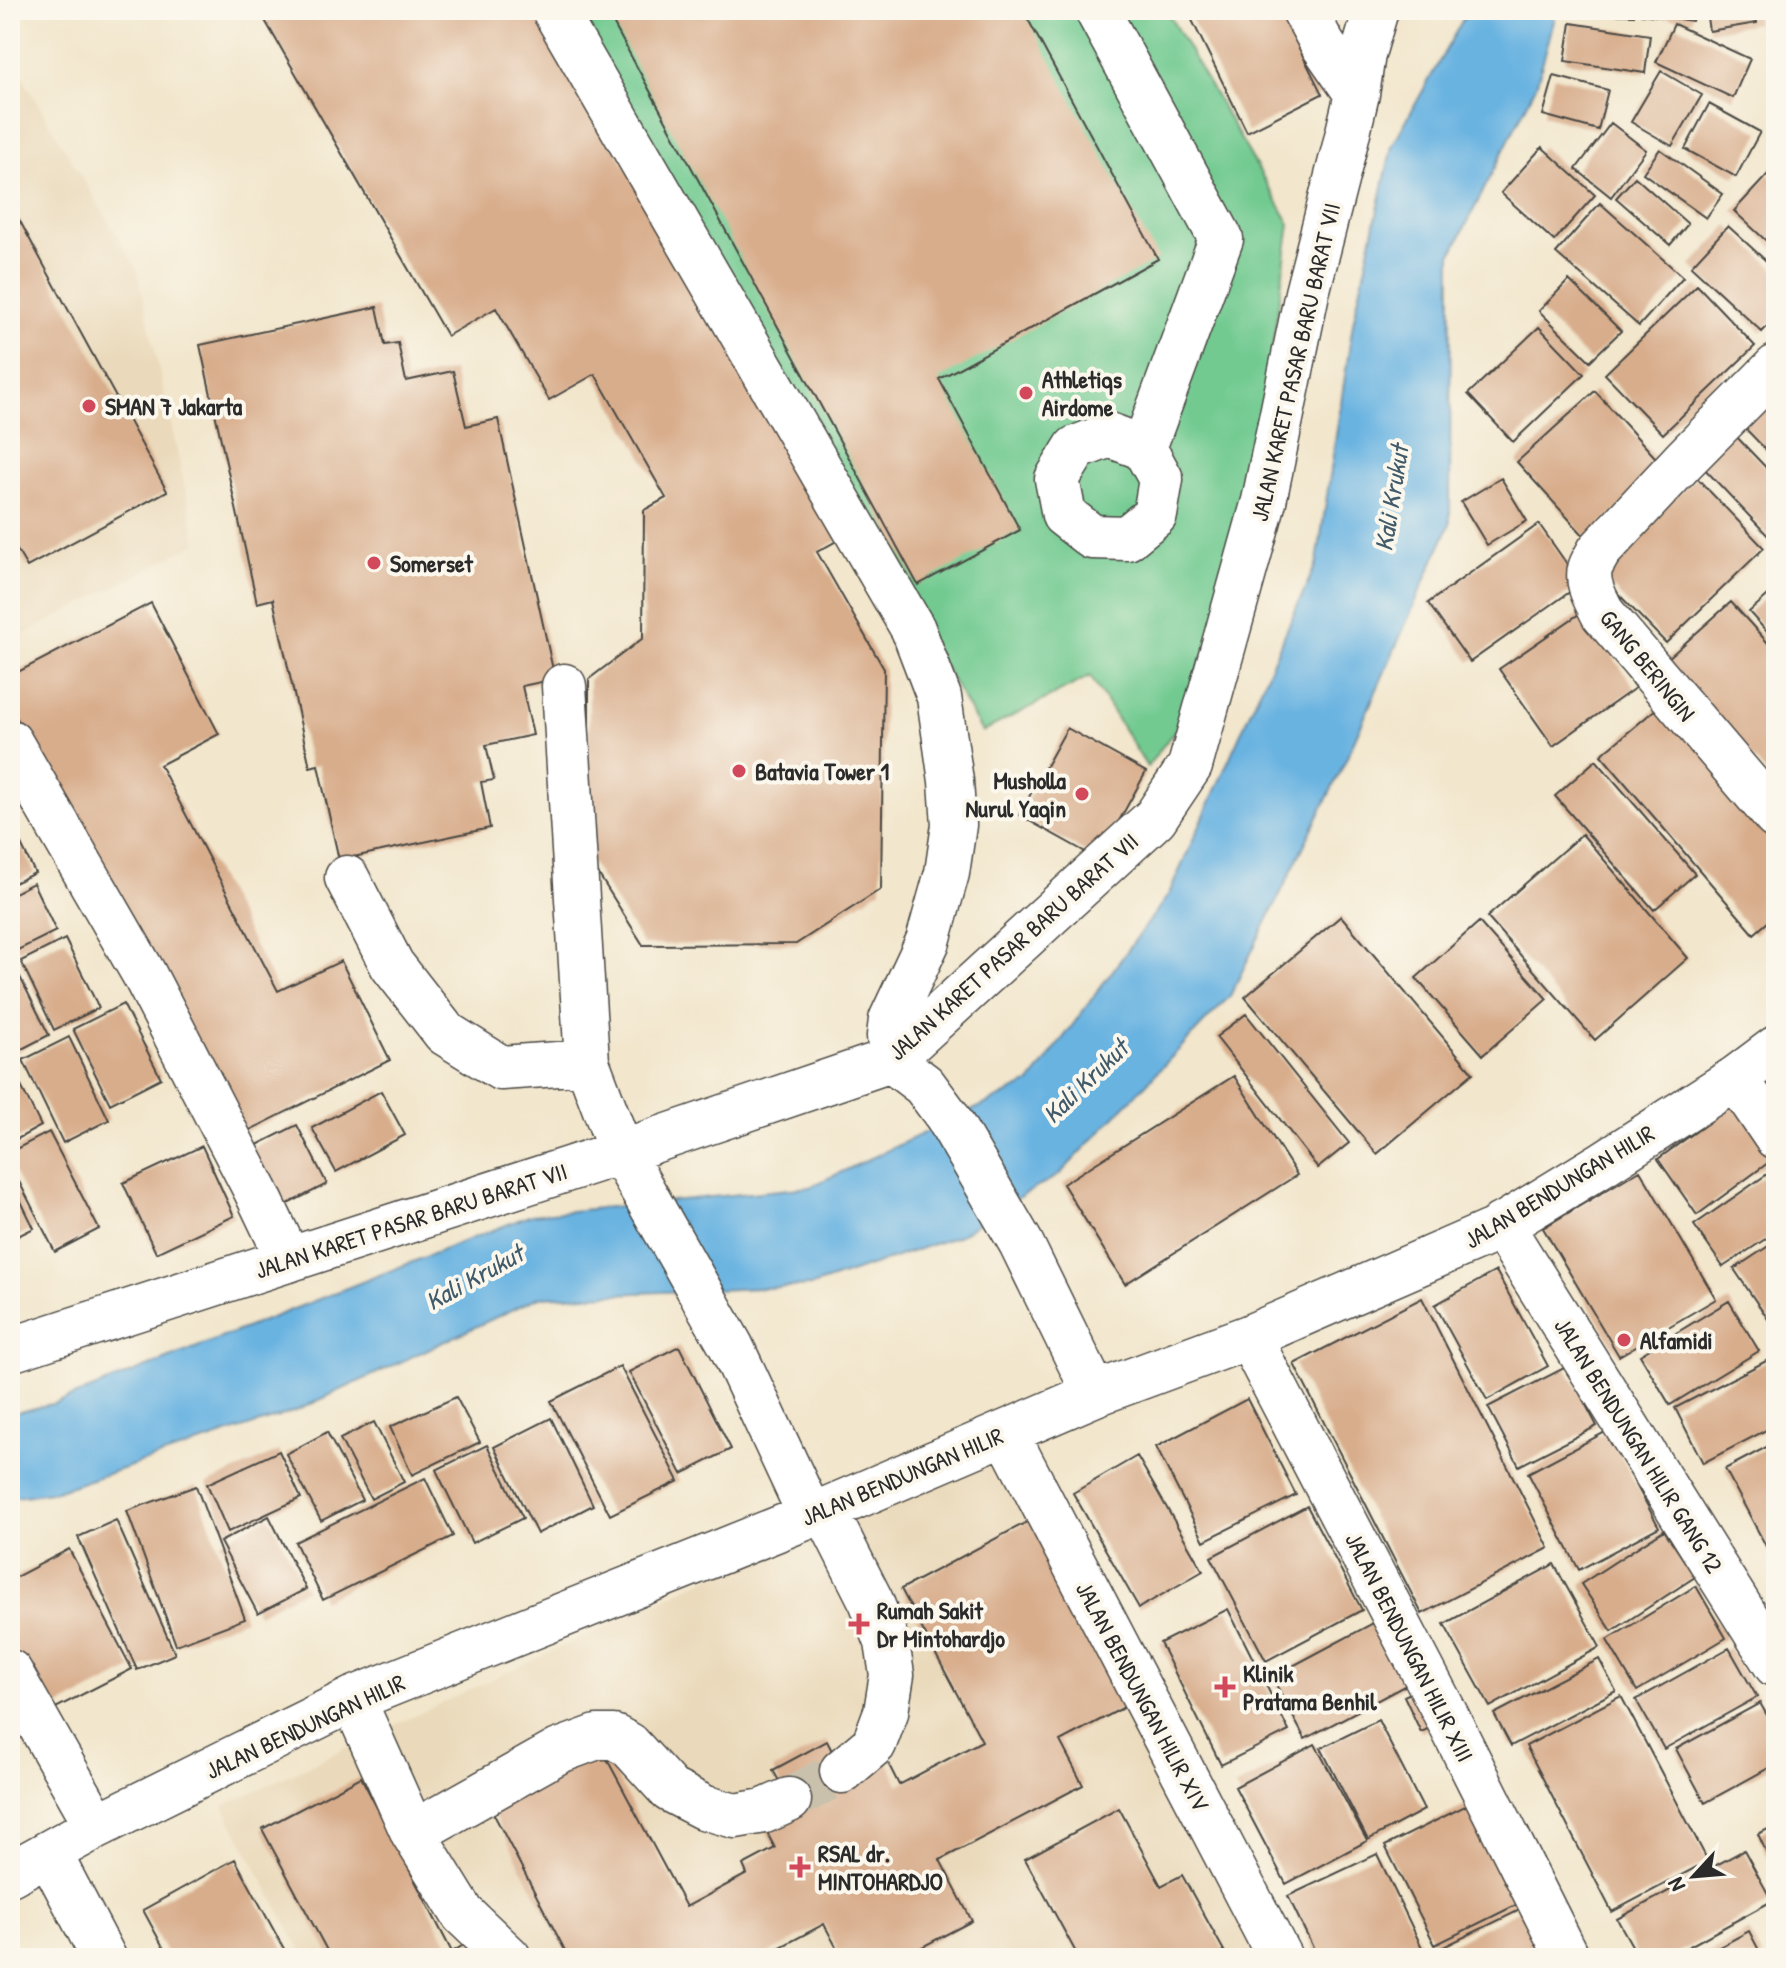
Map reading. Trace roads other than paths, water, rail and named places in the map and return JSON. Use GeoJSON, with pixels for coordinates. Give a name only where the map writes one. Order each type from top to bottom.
{"type":"FeatureCollection","features":[{"type":"Feature","properties":{"kind":"street"},"geometry":{"type":"LineString","coordinates":[[554,10],[913,629],[939,697],[954,825],[947,873],[928,941],[891,1020],[891,1060],[924,1085],[947,1116],[1021,1243],[1095,1394]]}},
{"type":"Feature","properties":{"kind":"street"},"geometry":{"type":"LineString","coordinates":[[1097,10],[1221,239],[1144,448]]}},
{"type":"Feature","properties":{"kind":"street"},"geometry":{"type":"LineString","coordinates":[[1304,10],[1323,45],[1357,94]]}},
{"type":"Feature","properties":{"kind":"street","name":"JALAN KARET PASAR BARU BARAT VII"},"geometry":{"type":"LineString","coordinates":[[10,1350],[289,1260],[628,1166],[891,1060],[1155,818],[1190,766],[1264,501],[1307,293],[1376,10]]}},
{"type":"Feature","properties":{"kind":"street","name":"GANG BERINGIN"},"geometry":{"type":"LineString","coordinates":[[1776,367],[1599,551],[1590,569],[1590,579],[1593,595],[1603,614],[1776,817]]}},
{"type":"Feature","properties":{"kind":"street"},"geometry":{"type":"LineString","coordinates":[[564,686],[587,1062],[628,1166],[731,1346],[817,1512],[871,1601],[887,1642],[892,1675],[886,1712],[874,1744],[842,1771]]}},
{"type":"Feature","properties":{"kind":"street"},"geometry":{"type":"LineString","coordinates":[[10,742],[144,974],[289,1260]]}},
{"type":"Feature","properties":{"kind":"street"},"geometry":{"type":"LineString","coordinates":[[347,878],[392,965],[445,1033],[501,1068],[587,1062]]}},
{"type":"Feature","properties":{"kind":"street","name":"JALAN BENDUNGAN HILIR"},"geometry":{"type":"LineString","coordinates":[[10,1874],[97,1826],[353,1699],[817,1512],[1095,1394],[1249,1337],[1493,1231],[1736,1078],[1776,1048]]}},
{"type":"Feature","properties":{"kind":"street"},"geometry":{"type":"LineString","coordinates":[[1736,1078],[1776,1137]]}},
{"type":"Feature","properties":{"kind":"street","name":"JALAN BENDUNGAN HILIR GANG 12"},"geometry":{"type":"LineString","coordinates":[[1501,1225],[1776,1665]]}},
{"type":"Feature","properties":{"kind":"street","name":"JALAN BENDUNGAN HILIR XIII"},"geometry":{"type":"LineString","coordinates":[[1249,1337],[1445,1713],[1568,1958]]}},
{"type":"Feature","properties":{"kind":"street","name":"JALAN BENDUNGAN HILIR XIV"},"geometry":{"type":"LineString","coordinates":[[1006,1433],[1280,1958]]}},
{"type":"Feature","properties":{"kind":"street"},"geometry":{"type":"LineString","coordinates":[[10,1672],[97,1826]]}},
{"type":"Feature","properties":{"kind":"street"},"geometry":{"type":"LineString","coordinates":[[353,1699],[413,1833],[463,1914],[509,1958]]}},
{"type":"Feature","properties":{"kind":"street"},"geometry":{"type":"LineString","coordinates":[[413,1833],[559,1751],[597,1737],[614,1737],[629,1745],[670,1790],[703,1807],[735,1816],[764,1811],[789,1800]]}},
{"type":"Feature","properties":{"kind":"street"},"geometry":{"type":"LineString","coordinates":[[49,1853],[104,1958]]}},
{"type":"Feature","properties":{"kind":"water","name":"Kali Krukut"},"geometry":{"type":"Polygon","coordinates":[[[1468,10],[1557,10],[1536,86],[1451,255],[1450,524],[1343,766],[1230,996],[1059,1175],[960,1235],[812,1286],[539,1297],[296,1411],[56,1491],[10,1498],[10,1414],[56,1403],[531,1215],[810,1187],[1030,1083],[1169,894],[1317,562],[1353,323],[1392,146],[1468,10]]]}},
{"type":"Feature","properties":{"kind":"tunnel"},"geometry":{"type":"LineString","coordinates":[[789,1800],[842,1771]]}},
{"type":"Feature","properties":{"kind":"place","name":"Athletiqs Airdome"},"geometry":{"type":"Point","coordinates":[1026,393]}},
{"type":"Feature","properties":{"kind":"place","name":"SMAN 7 Jakarta"},"geometry":{"type":"Point","coordinates":[89,406]}},
{"type":"Feature","properties":{"kind":"place","name":"Somerset"},"geometry":{"type":"Point","coordinates":[374,563]}},
{"type":"Feature","properties":{"kind":"place","name":"Batavia Tower 1"},"geometry":{"type":"Point","coordinates":[739,771]}},
{"type":"Feature","properties":{"kind":"place","name":"Musholla Nurul Yaqin"},"geometry":{"type":"Point","coordinates":[1082,794]}},
{"type":"Feature","properties":{"kind":"place","name":"Alfamidi"},"geometry":{"type":"Point","coordinates":[1624,1340]}},
{"type":"Feature","properties":{"kind":"place","name":"Rumah Sakit Dr Mintohardjo"},"geometry":{"type":"Point","coordinates":[859,1624]}},
{"type":"Feature","properties":{"kind":"place","name":"Klinik Pratama Benhil"},"geometry":{"type":"Point","coordinates":[1225,1687]}},
{"type":"Feature","properties":{"kind":"place","name":"RSAL dr. MINTOHARDJO"},"geometry":{"type":"Point","coordinates":[800,1867]}}]}
